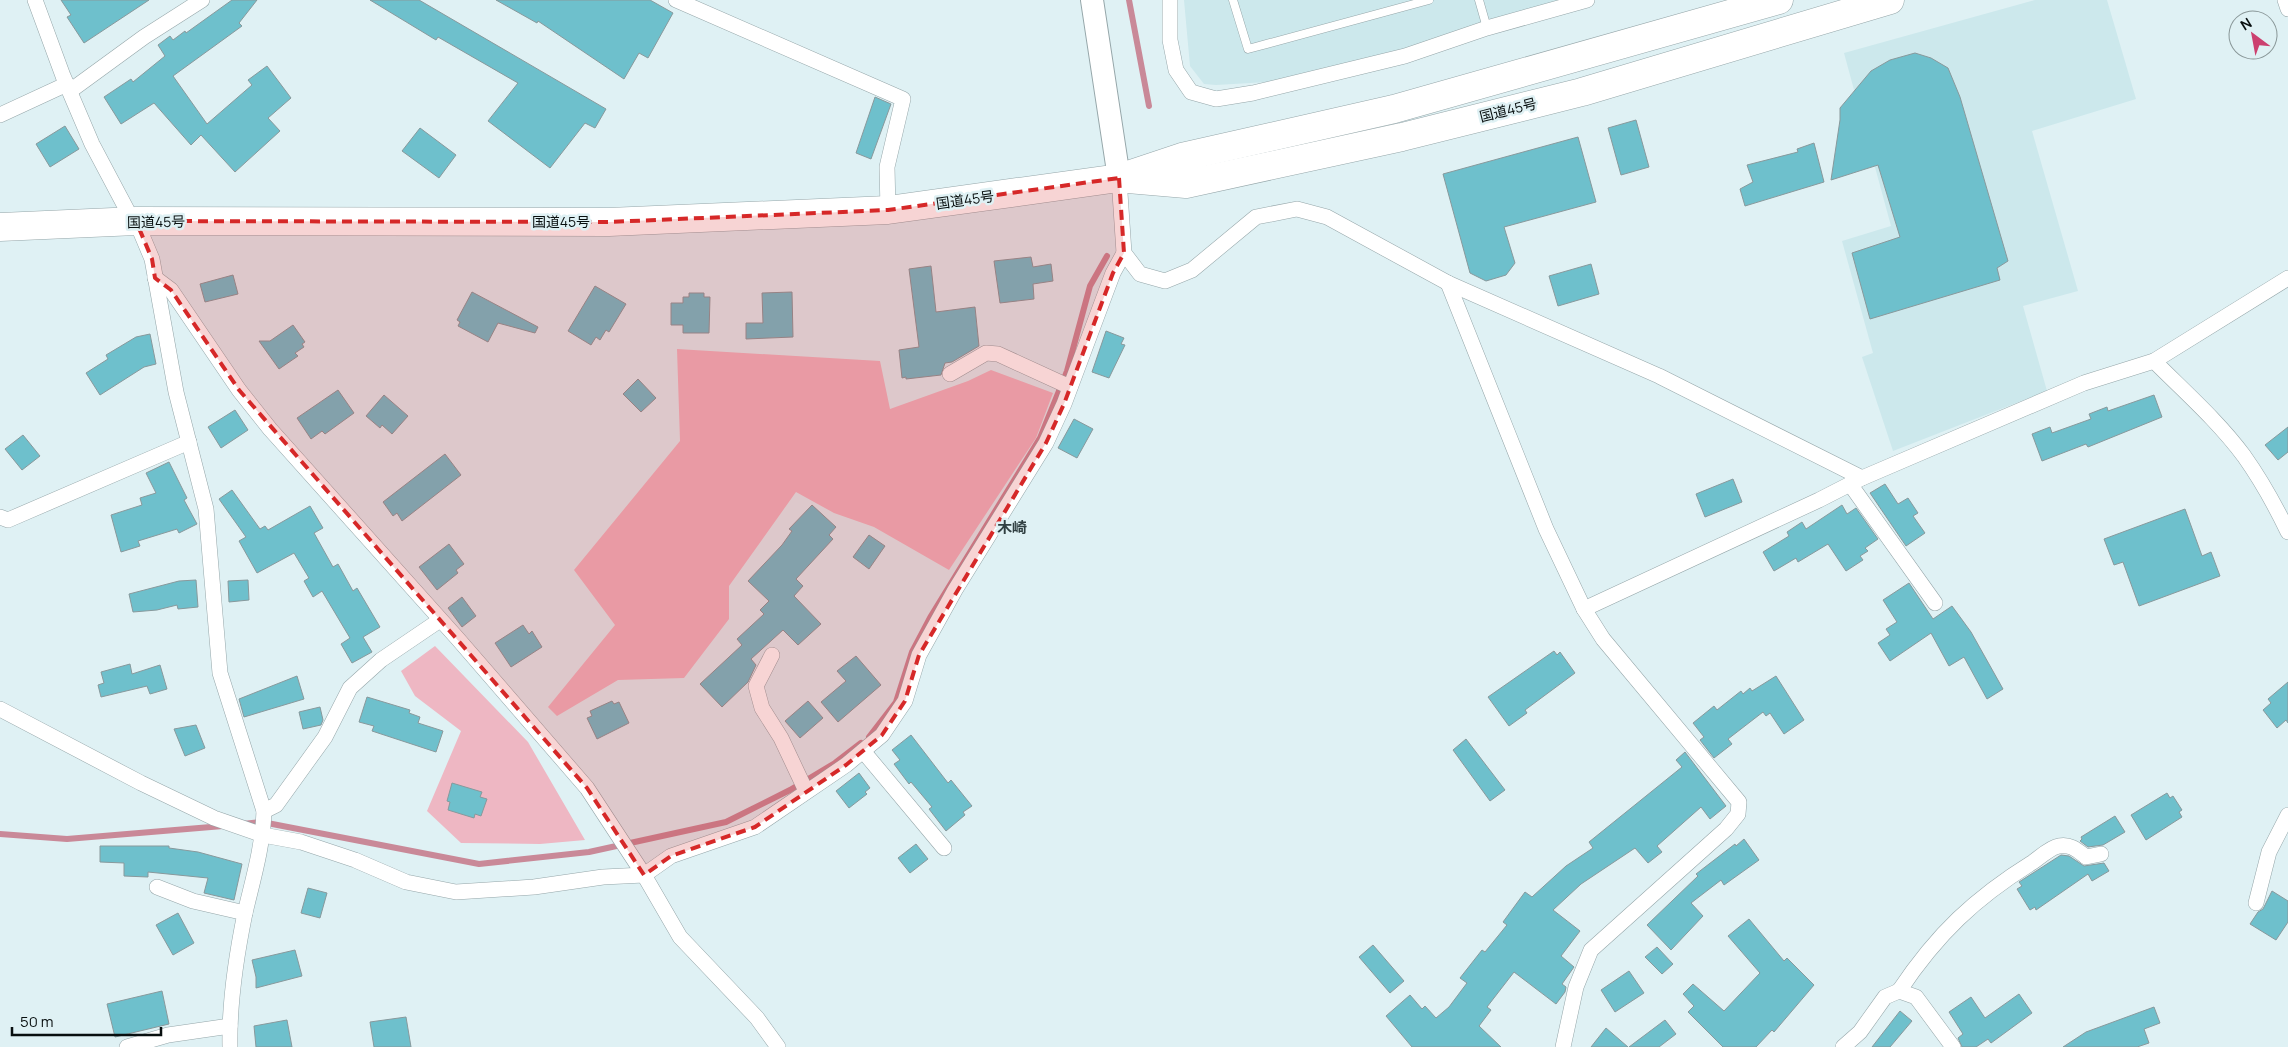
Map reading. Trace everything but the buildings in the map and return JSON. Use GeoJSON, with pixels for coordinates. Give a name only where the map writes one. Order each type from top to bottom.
{"type":"FeatureCollection","features":[{"type":"Feature","properties":{"kind":"highway","name":"国道45号"},"geometry":{"type":"LineString","coordinates":[[0,227],[136,222],[609,222],[888,210],[1119,178],[1182,157],[1394,109],[1779,0]]}},
{"type":"Feature","properties":{"kind":"highway"},"geometry":{"type":"LineString","coordinates":[[1790,0],[1809,12]]}},
{"type":"Feature","properties":{"kind":"highway","name":"国道45号"},"geometry":{"type":"LineString","coordinates":[[1119,178],[1186,184],[1393,139],[1582,92],[1809,12],[1890,0]]}},
{"type":"Feature","properties":{"kind":"street"},"geometry":{"type":"LineString","coordinates":[[35,0],[68,88],[92,144],[128,212],[136,222],[152,259],[176,392],[206,509],[220,673],[264,811],[263,835],[237,957],[230,1026],[230,1047]]}},
{"type":"Feature","properties":{"kind":"street"},"geometry":{"type":"LineString","coordinates":[[0,115],[68,88],[202,0]]}},
{"type":"Feature","properties":{"kind":"street"},"geometry":{"type":"LineString","coordinates":[[676,0],[903,99],[887,167],[888,210]]}},
{"type":"Feature","properties":{"kind":"street"},"geometry":{"type":"LineString","coordinates":[[1092,0],[1119,178],[1124,253],[1140,274],[1164,281],[1192,270],[1256,217],[1297,209],[1327,217],[1448,283],[1659,376],[1856,481],[1935,603]]}},
{"type":"Feature","properties":{"kind":"street"},"geometry":{"type":"LineString","coordinates":[[1170,0],[1170,40],[1176,70],[1191,92],[1216,99],[1253,93],[1405,56],[1487,28],[1587,0]]}},
{"type":"Feature","properties":{"kind":"street"},"geometry":{"type":"LineString","coordinates":[[2285,0],[2288,10]]}},
{"type":"Feature","properties":{"kind":"street"},"geometry":{"type":"LineString","coordinates":[[0,709],[141,783],[214,818],[263,835],[310,845],[354,860],[406,882],[456,892],[534,887],[603,877],[644,874],[672,856],[706,846],[755,827],[846,765],[882,735],[905,701],[919,655],[955,590],[1046,443],[1070,387],[1112,273],[1124,253]]}},
{"type":"Feature","properties":{"kind":"street"},"geometry":{"type":"LineString","coordinates":[[155,278],[171,290],[239,390],[270,429],[587,788],[644,874],[680,936],[757,1018],[778,1047]]}},
{"type":"Feature","properties":{"kind":"street"},"geometry":{"type":"LineString","coordinates":[[1584,609],[1856,481],[2084,382],[2154,362],[2288,278]]}},
{"type":"Feature","properties":{"kind":"street"},"geometry":{"type":"LineString","coordinates":[[1448,283],[1546,529],[1584,609],[1603,639],[1728,786],[1739,802],[1738,814],[1726,829],[1591,950],[1576,987],[1563,1047]]}},
{"type":"Feature","properties":{"kind":"street"},"geometry":{"type":"LineString","coordinates":[[950,374],[986,354],[998,354],[1070,387]]}},
{"type":"Feature","properties":{"kind":"street"},"geometry":{"type":"LineString","coordinates":[[2154,362],[2209,415],[2243,455],[2269,493],[2288,532]]}},
{"type":"Feature","properties":{"kind":"street"},"geometry":{"type":"LineString","coordinates":[[0,517],[8,520],[189,442]]}},
{"type":"Feature","properties":{"kind":"street"},"geometry":{"type":"LineString","coordinates":[[264,811],[276,805],[325,737],[350,688],[381,660],[440,620]]}},
{"type":"Feature","properties":{"kind":"street"},"geometry":{"type":"LineString","coordinates":[[772,654],[756,686],[762,708],[781,738],[806,791]]}},
{"type":"Feature","properties":{"kind":"street"},"geometry":{"type":"LineString","coordinates":[[863,751],[944,848]]}},
{"type":"Feature","properties":{"kind":"street"},"geometry":{"type":"LineString","coordinates":[[2256,903],[2269,852],[2288,815]]}},
{"type":"Feature","properties":{"kind":"street"},"geometry":{"type":"LineString","coordinates":[[1843,1047],[1860,1032],[1885,997],[1899,991],[1924,954],[1957,919],[2001,882],[2057,846],[2072,846],[2086,857],[2101,854]]}},
{"type":"Feature","properties":{"kind":"street"},"geometry":{"type":"LineString","coordinates":[[157,887],[193,902],[245,914]]}},
{"type":"Feature","properties":{"kind":"street"},"geometry":{"type":"LineString","coordinates":[[1899,991],[1916,997],[1953,1047]]}},
{"type":"Feature","properties":{"kind":"street"},"geometry":{"type":"LineString","coordinates":[[127,1047],[168,1035],[230,1026]]}},
{"type":"Feature","properties":{"kind":"lane"},"geometry":{"type":"LineString","coordinates":[[1233,0],[1248,48],[1429,0]]}},
{"type":"Feature","properties":{"kind":"lane"},"geometry":{"type":"LineString","coordinates":[[1478,0],[1487,28]]}},
{"type":"Feature","properties":{"kind":"highlighted area"},"geometry":{"type":"Polygon","coordinates":[[[1119,178],[1124,253],[1113,273],[1064,404],[1046,443],[919,655],[905,701],[882,735],[846,765],[755,827],[671,856],[644,875],[587,788],[239,390],[171,290],[155,278],[152,259],[136,221],[609,222],[888,210],[1119,178]]]}},
{"type":"Feature","properties":{"kind":"shaded area"},"geometry":{"type":"Polygon","coordinates":[[[1184,0],[1559,0],[1410,49],[1284,81],[1216,85],[1204,84],[1190,66],[1184,0]]]}},
{"type":"Feature","properties":{"kind":"shaded area"},"geometry":{"type":"Polygon","coordinates":[[[2035,0],[2107,0],[2136,99],[2032,131],[2078,291],[2023,306],[2047,391],[1893,451],[1862,357],[1873,353],[1842,241],[1891,226],[1844,53],[2035,0]]]}},
{"type":"Feature","properties":{"kind":"shaded area"},"geometry":{"type":"Polygon","coordinates":[[[677,349],[880,361],[890,409],[968,381],[991,370],[1053,393],[1036,438],[949,570],[874,527],[834,513],[796,492],[729,586],[729,619],[684,678],[618,680],[557,716],[548,707],[615,625],[574,570],[680,441],[677,349]]]}},
{"type":"Feature","properties":{"kind":"shaded area"},"geometry":{"type":"Polygon","coordinates":[[[435,646],[528,742],[585,840],[540,844],[461,843],[427,811],[461,731],[415,696],[401,671],[435,646]]]}},
{"type":"Feature","properties":{"kind":"waterway"},"geometry":{"type":"LineString","coordinates":[[1129,0],[1149,106]]}},
{"type":"Feature","properties":{"kind":"waterway"},"geometry":{"type":"LineString","coordinates":[[869,737],[896,702],[912,652],[931,616],[1040,438],[1067,371],[1090,286],[1107,256]]}},
{"type":"Feature","properties":{"kind":"waterway"},"geometry":{"type":"LineString","coordinates":[[243,824],[262,822],[479,864],[589,852],[726,822],[790,790],[835,763],[861,743]]}},
{"type":"Feature","properties":{"kind":"waterway"},"geometry":{"type":"LineString","coordinates":[[0,834],[67,839],[223,826]]}},
{"type":"Feature","properties":{"kind":"district","name":"木崎"},"geometry":{"type":"Point","coordinates":[1012,528]}}]}
